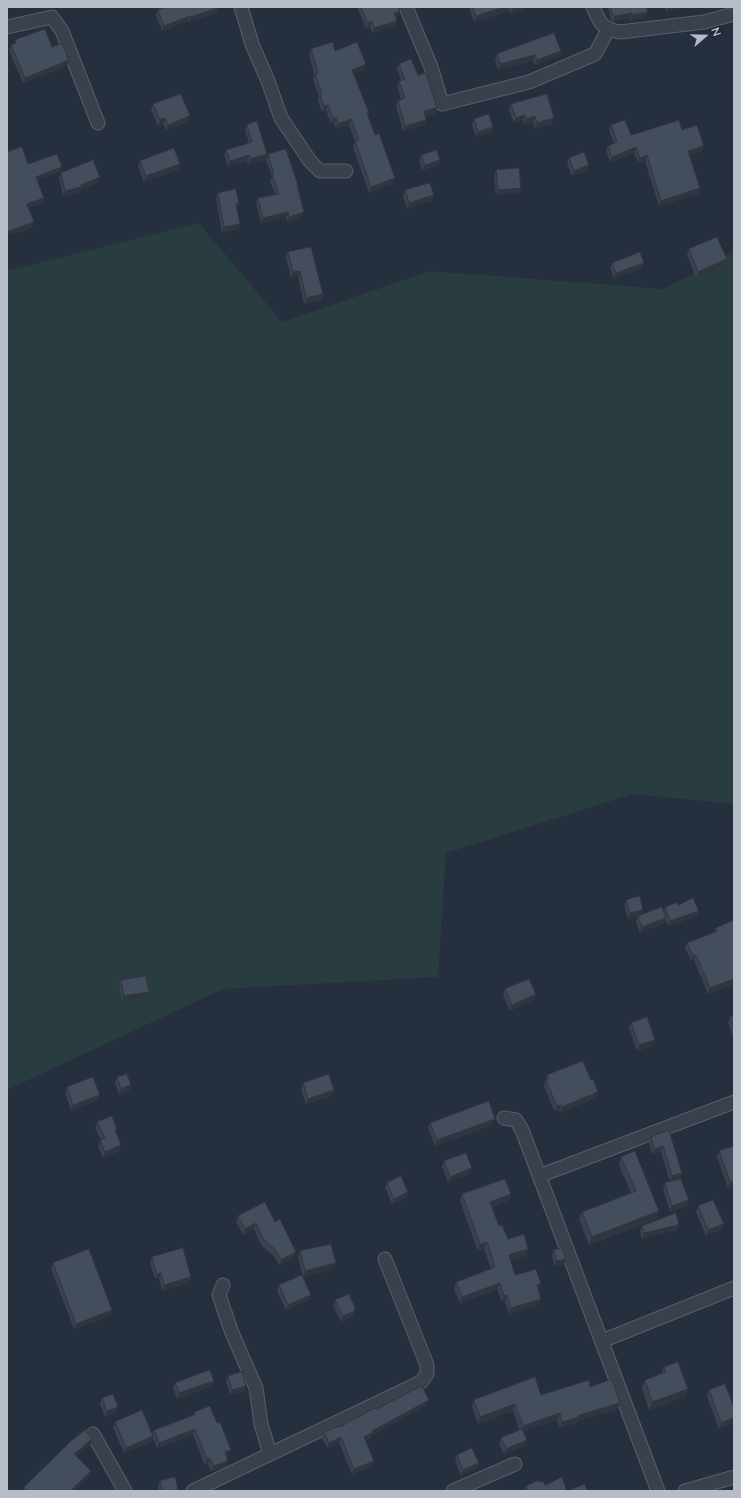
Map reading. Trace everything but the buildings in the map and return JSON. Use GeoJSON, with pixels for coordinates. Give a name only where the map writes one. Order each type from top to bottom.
{"type":"FeatureCollection","features":[{"type":"Feature","properties":{"kind":"street"},"geometry":{"type":"LineString","coordinates":[[241,7],[252,44],[268,80],[281,118],[310,161],[320,171],[346,171]]}},
{"type":"Feature","properties":{"kind":"street"},"geometry":{"type":"LineString","coordinates":[[406,7],[431,67],[442,104],[528,82],[595,54],[608,30]]}},
{"type":"Feature","properties":{"kind":"street"},"geometry":{"type":"LineString","coordinates":[[593,7],[599,20],[608,30],[620,32],[704,22],[734,14]]}},
{"type":"Feature","properties":{"kind":"street"},"geometry":{"type":"LineString","coordinates":[[7,27],[52,17],[62,31],[98,123]]}},
{"type":"Feature","properties":{"kind":"street"},"geometry":{"type":"LineString","coordinates":[[539,1176],[734,1102]]}},
{"type":"Feature","properties":{"kind":"street"},"geometry":{"type":"LineString","coordinates":[[504,1118],[516,1120],[522,1130],[658,1491]]}},
{"type":"Feature","properties":{"kind":"street"},"geometry":{"type":"LineString","coordinates":[[194,1491],[421,1382],[427,1374],[427,1365],[385,1259]]}},
{"type":"Feature","properties":{"kind":"street"},"geometry":{"type":"LineString","coordinates":[[223,1285],[219,1295],[232,1333],[256,1388],[260,1424],[270,1454]]}},
{"type":"Feature","properties":{"kind":"street"},"geometry":{"type":"LineString","coordinates":[[602,1341],[734,1288]]}},
{"type":"Feature","properties":{"kind":"street"},"geometry":{"type":"LineString","coordinates":[[93,1434],[125,1491]]}},
{"type":"Feature","properties":{"kind":"street"},"geometry":{"type":"LineString","coordinates":[[453,1491],[515,1464]]}},
{"type":"Feature","properties":{"kind":"street"},"geometry":{"type":"LineString","coordinates":[[685,1491],[734,1478]]}},
{"type":"Feature","properties":{"kind":"shaded area"},"geometry":{"type":"Polygon","coordinates":[[[199,223],[282,322],[430,271],[664,289],[734,251],[734,804],[633,794],[446,853],[438,977],[223,989],[7,1090],[7,271],[199,223]]]}}]}
